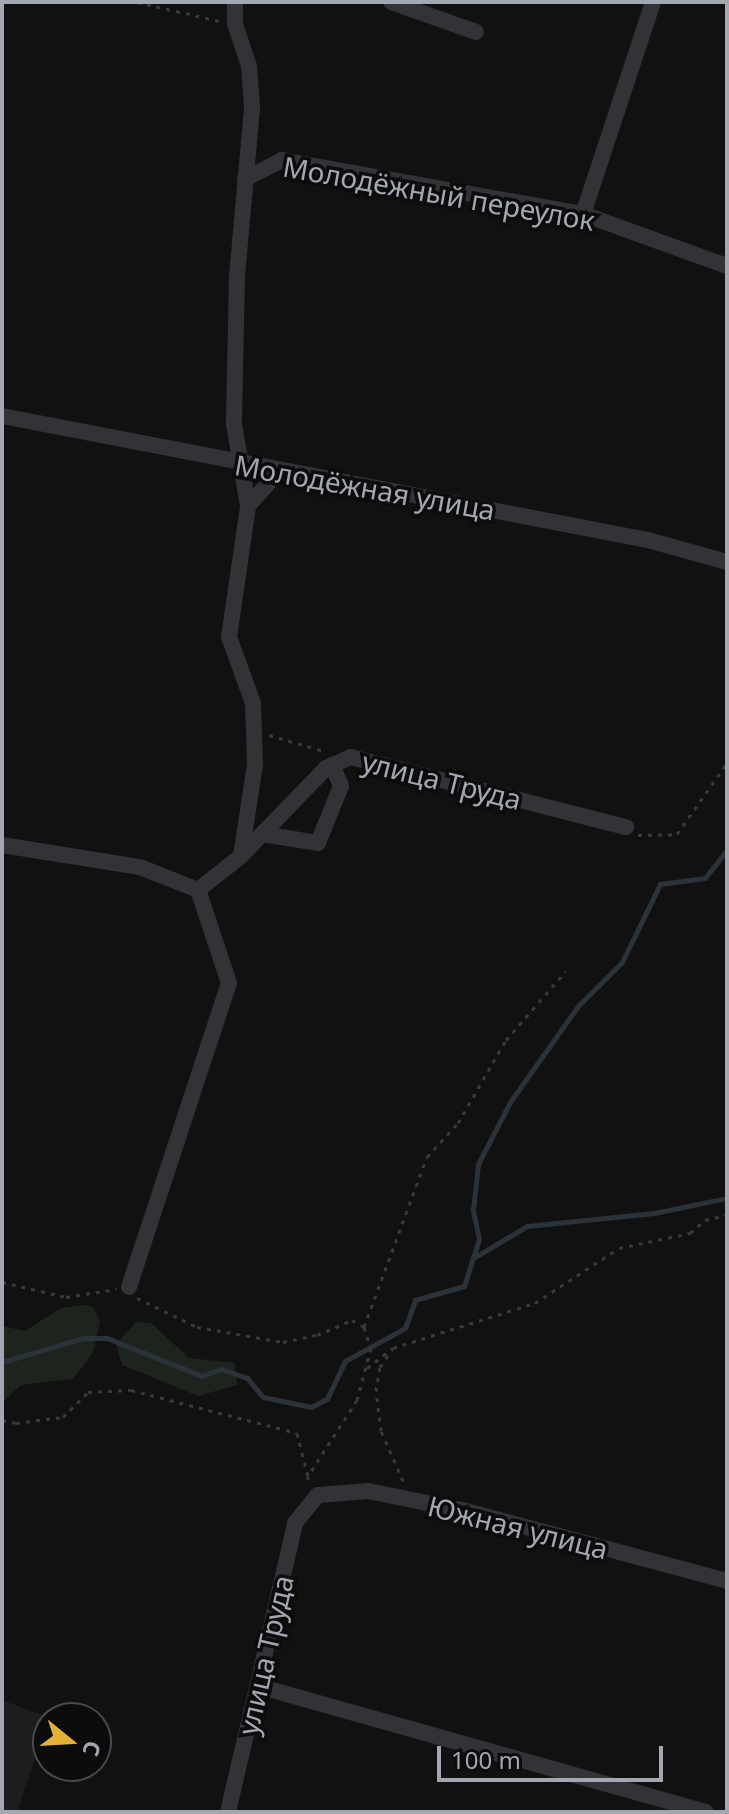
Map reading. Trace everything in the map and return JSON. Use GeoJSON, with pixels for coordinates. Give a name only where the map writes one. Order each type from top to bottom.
{"type":"FeatureCollection","features":[{"type":"Feature","properties":{"kind":"street"},"geometry":{"type":"LineString","coordinates":[[235,2],[235,24],[249,66],[252,108],[237,276],[238,464],[248,506],[229,637],[248,679],[254,731],[255,764],[241,856]]}},
{"type":"Feature","properties":{"kind":"street"},"geometry":{"type":"LineString","coordinates":[[391,2],[476,32]]}},
{"type":"Feature","properties":{"kind":"street"},"geometry":{"type":"LineString","coordinates":[[583,214],[653,2]]}},
{"type":"Feature","properties":{"kind":"street","name":"Молодёжный переулок"},"geometry":{"type":"LineString","coordinates":[[245,179],[282,160],[583,214],[727,266]]}},
{"type":"Feature","properties":{"kind":"street","name":"Молодёжная улица"},"geometry":{"type":"LineString","coordinates":[[2,416],[238,464],[648,540],[727,562]]}},
{"type":"Feature","properties":{"kind":"street"},"geometry":{"type":"LineString","coordinates":[[248,506],[280,470]]}},
{"type":"Feature","properties":{"kind":"street","name":"улица Труда"},"geometry":{"type":"LineString","coordinates":[[204,887],[241,856],[332,765],[348,758],[388,762],[630,830]]}},
{"type":"Feature","properties":{"kind":"street"},"geometry":{"type":"LineString","coordinates":[[263,834],[318,843],[341,786],[332,765]]}},
{"type":"Feature","properties":{"kind":"street"},"geometry":{"type":"LineString","coordinates":[[2,845],[140,867],[204,887],[229,983],[129,1287]]}},
{"type":"Feature","properties":{"kind":"street","name":"Южная улица"},"geometry":{"type":"LineString","coordinates":[[309,1501],[340,1490],[410,1500],[727,1581]]}},
{"type":"Feature","properties":{"kind":"street","name":"улица Труда"},"geometry":{"type":"LineString","coordinates":[[228,1812],[295,1523],[309,1501]]}},
{"type":"Feature","properties":{"kind":"street"},"geometry":{"type":"LineString","coordinates":[[258,1686],[706,1812]]}},
{"type":"Feature","properties":{"kind":"path"},"geometry":{"type":"LineString","coordinates":[[137,2],[235,24]]}},
{"type":"Feature","properties":{"kind":"path"},"geometry":{"type":"LineString","coordinates":[[254,731],[348,758]]}},
{"type":"Feature","properties":{"kind":"path"},"geometry":{"type":"LineString","coordinates":[[630,830],[661,838],[677,834],[727,763]]}},
{"type":"Feature","properties":{"kind":"path"},"geometry":{"type":"LineString","coordinates":[[364,1327],[427,1157],[458,1123],[506,1040],[566,971]]}},
{"type":"Feature","properties":{"kind":"path"},"geometry":{"type":"LineString","coordinates":[[367,1368],[393,1348],[535,1303],[619,1248],[690,1233],[705,1220],[727,1215]]}},
{"type":"Feature","properties":{"kind":"path"},"geometry":{"type":"LineString","coordinates":[[2,1282],[66,1297],[129,1287],[140,1302],[197,1327],[269,1339],[317,1335],[352,1320],[364,1327],[371,1348],[357,1400],[308,1476]]}},
{"type":"Feature","properties":{"kind":"path"},"geometry":{"type":"LineString","coordinates":[[393,1348],[380,1367],[376,1391],[381,1431],[410,1500]]}},
{"type":"Feature","properties":{"kind":"path"},"geometry":{"type":"LineString","coordinates":[[2,1420],[16,1423],[63,1417],[88,1392],[131,1390],[297,1433],[308,1476],[309,1501]]}},
{"type":"Feature","properties":{"kind":"shaded area"},"geometry":{"type":"Polygon","coordinates":[[[93,1307],[100,1321],[93,1352],[72,1379],[21,1385],[2,1403],[2,1326],[25,1331],[61,1308],[93,1307]]]}},
{"type":"Feature","properties":{"kind":"shaded area"},"geometry":{"type":"Polygon","coordinates":[[[136,1322],[151,1323],[189,1358],[235,1363],[237,1385],[198,1396],[122,1365],[116,1344],[136,1322]]]}},
{"type":"Feature","properties":{"kind":"shaded area"},"geometry":{"type":"Polygon","coordinates":[[[2,1700],[32,1711],[32,1768],[17,1812],[2,1812],[2,1700]]]}},
{"type":"Feature","properties":{"kind":"waterway"},"geometry":{"type":"LineString","coordinates":[[2,1362],[83,1338],[107,1338],[202,1376],[221,1369],[247,1378],[263,1397],[311,1407],[327,1399],[345,1361],[405,1328],[415,1300],[464,1286],[479,1239],[473,1210],[478,1164],[510,1102],[578,1006],[622,962],[660,884],[705,878],[727,850]]}},
{"type":"Feature","properties":{"kind":"waterway"},"geometry":{"type":"LineString","coordinates":[[475,1257],[527,1226],[654,1213],[727,1198]]}}]}
